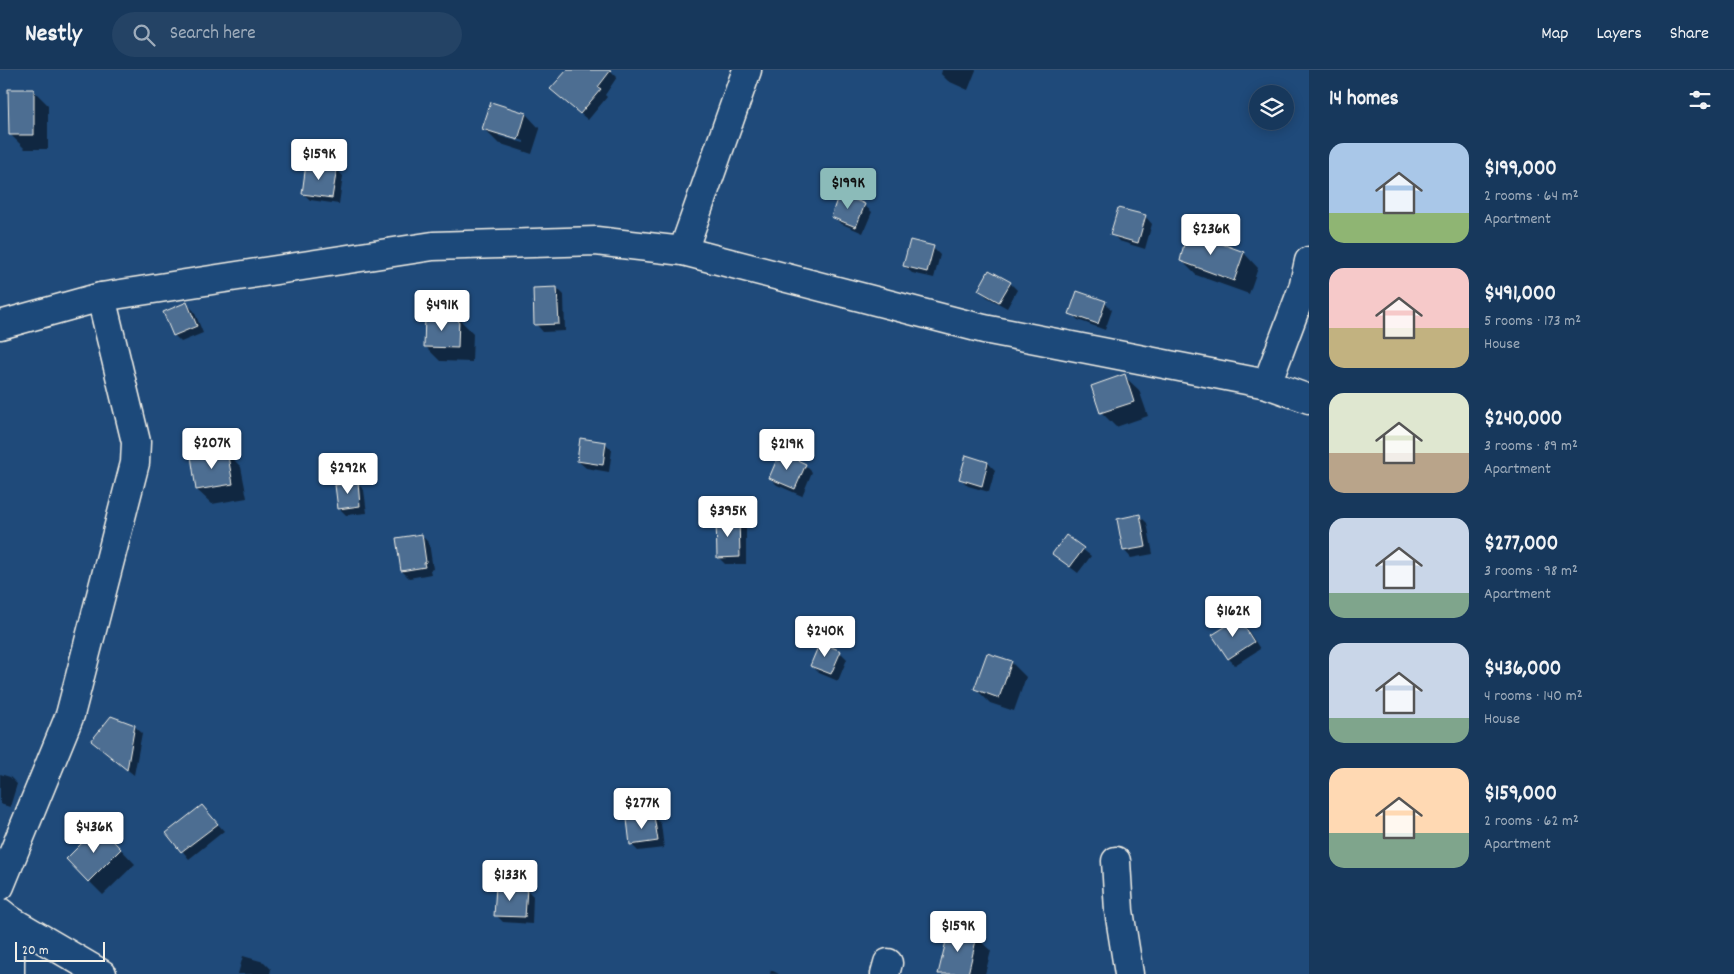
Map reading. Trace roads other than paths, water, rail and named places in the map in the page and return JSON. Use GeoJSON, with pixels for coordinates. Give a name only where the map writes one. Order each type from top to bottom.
{"type":"FeatureCollection","features":[{"type":"Feature","properties":{"kind":"street"},"geometry":{"type":"LineString","coordinates":[[683,251],[746,70]]}},
{"type":"Feature","properties":{"kind":"street"},"geometry":{"type":"LineString","coordinates":[[0,325],[101,297],[433,246],[596,241],[683,251],[984,329],[1267,384],[1309,399]]}},
{"type":"Feature","properties":{"kind":"street"},"geometry":{"type":"LineString","coordinates":[[1267,384],[1303,288],[1309,261]]}},
{"type":"Feature","properties":{"kind":"street"},"geometry":{"type":"LineString","coordinates":[[0,886],[70,714],[134,462],[136,442],[101,297]]}},
{"type":"Feature","properties":{"kind":"street"},"geometry":{"type":"LineString","coordinates":[[1116,861],[1119,910],[1129,974]]}},
{"type":"Feature","properties":{"kind":"street"},"geometry":{"type":"LineString","coordinates":[[5,916],[10,974]]}},
{"type":"Feature","properties":{"kind":"street"},"geometry":{"type":"LineString","coordinates":[[5,916],[102,974]]}}]}
